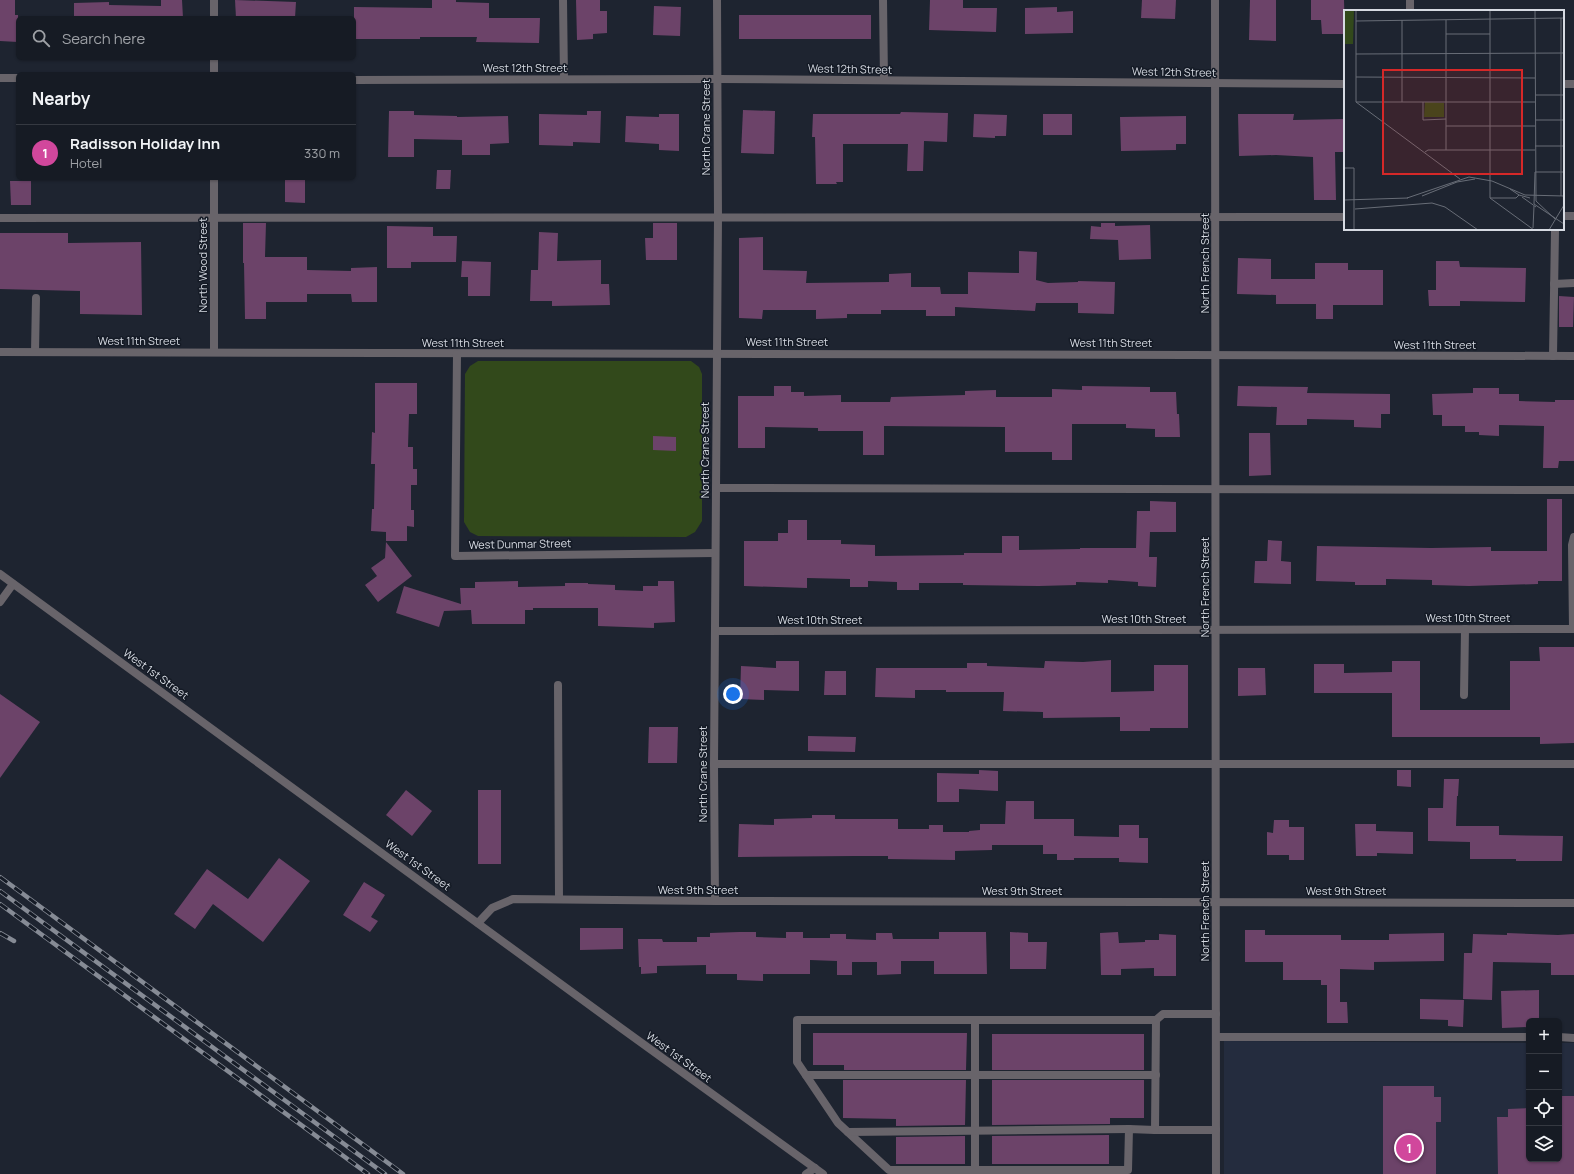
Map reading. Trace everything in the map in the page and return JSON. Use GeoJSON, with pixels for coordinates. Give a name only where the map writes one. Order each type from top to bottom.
{"type":"FeatureCollection","features":[{"type":"Feature","properties":{"kind":"street"},"geometry":{"type":"LineString","coordinates":[[214,0],[214,16]]}},
{"type":"Feature","properties":{"kind":"street"},"geometry":{"type":"LineString","coordinates":[[563,0],[564,79]]}},
{"type":"Feature","properties":{"kind":"street","name":"North Crane Street"},"geometry":{"type":"LineString","coordinates":[[715,901],[714,764],[718,217],[717,0]]}},
{"type":"Feature","properties":{"kind":"street"},"geometry":{"type":"LineString","coordinates":[[883,0],[884,80]]}},
{"type":"Feature","properties":{"kind":"street","name":"North French Street"},"geometry":{"type":"LineString","coordinates":[[1215,0],[1216,1174]]}},
{"type":"Feature","properties":{"kind":"street"},"geometry":{"type":"LineString","coordinates":[[214,60],[214,72]]}},
{"type":"Feature","properties":{"kind":"street"},"geometry":{"type":"LineString","coordinates":[[0,78],[16,78]]}},
{"type":"Feature","properties":{"kind":"street","name":"West 12th Street"},"geometry":{"type":"LineString","coordinates":[[356,80],[717,79],[1344,84]]}},
{"type":"Feature","properties":{"kind":"street","name":"North Wood Street"},"geometry":{"type":"LineString","coordinates":[[214,180],[214,352]]}},
{"type":"Feature","properties":{"kind":"street"},"geometry":{"type":"LineString","coordinates":[[0,218],[1344,217]]}},
{"type":"Feature","properties":{"kind":"street"},"geometry":{"type":"LineString","coordinates":[[1553,356],[1555,231]]}},
{"type":"Feature","properties":{"kind":"street"},"geometry":{"type":"LineString","coordinates":[[1554,284],[1574,284]]}},
{"type":"Feature","properties":{"kind":"street"},"geometry":{"type":"LineString","coordinates":[[35,352],[36,298]]}},
{"type":"Feature","properties":{"kind":"street","name":"West 11th Street"},"geometry":{"type":"LineString","coordinates":[[0,352],[1574,356]]}},
{"type":"Feature","properties":{"kind":"street","name":"West Dunmar Street"},"geometry":{"type":"LineString","coordinates":[[457,354],[455,556],[715,553]]}},
{"type":"Feature","properties":{"kind":"street"},"geometry":{"type":"LineString","coordinates":[[716,488],[1574,490]]}},
{"type":"Feature","properties":{"kind":"street"},"geometry":{"type":"LineString","coordinates":[[1573,629],[1572,545],[1574,537]]}},
{"type":"Feature","properties":{"kind":"street","name":"West 1st Street"},"geometry":{"type":"LineString","coordinates":[[0,574],[823,1174]]}},
{"type":"Feature","properties":{"kind":"street"},"geometry":{"type":"LineString","coordinates":[[0,602],[13,584]]}},
{"type":"Feature","properties":{"kind":"street"},"geometry":{"type":"LineString","coordinates":[[1464,629],[1464,695]]}},
{"type":"Feature","properties":{"kind":"street","name":"West 10th Street"},"geometry":{"type":"LineString","coordinates":[[715,631],[1573,629]]}},
{"type":"Feature","properties":{"kind":"street"},"geometry":{"type":"LineString","coordinates":[[558,685],[559,899]]}},
{"type":"Feature","properties":{"kind":"street"},"geometry":{"type":"LineString","coordinates":[[714,764],[1574,764]]}},
{"type":"Feature","properties":{"kind":"street","name":"West 9th Street"},"geometry":{"type":"LineString","coordinates":[[478,923],[492,908],[513,899],[715,901],[1574,903]]}},
{"type":"Feature","properties":{"kind":"street"},"geometry":{"type":"LineString","coordinates":[[1128,1129],[1128,1170],[889,1170],[838,1123],[797,1062],[797,1020],[1156,1020],[1163,1014],[1216,1014]]}},
{"type":"Feature","properties":{"kind":"street"},"geometry":{"type":"LineString","coordinates":[[974,1020],[975,1170]]}},
{"type":"Feature","properties":{"kind":"street"},"geometry":{"type":"LineString","coordinates":[[1155,1130],[1156,1020]]}},
{"type":"Feature","properties":{"kind":"street"},"geometry":{"type":"LineString","coordinates":[[1216,1037],[1526,1038]]}},
{"type":"Feature","properties":{"kind":"street"},"geometry":{"type":"LineString","coordinates":[[1562,1038],[1574,1038]]}},
{"type":"Feature","properties":{"kind":"street"},"geometry":{"type":"LineString","coordinates":[[806,1075],[1156,1075]]}},
{"type":"Feature","properties":{"kind":"street"},"geometry":{"type":"LineString","coordinates":[[848,1132],[1128,1129],[1216,1130]]}},
{"type":"Feature","properties":{"kind":"street"},"geometry":{"type":"LineString","coordinates":[[806,1174],[815,1168]]}},
{"type":"Feature","properties":{"kind":"shaded area"},"geometry":{"type":"Polygon","coordinates":[[[1224,1041],[1526,1043],[1526,1162],[1562,1162],[1562,1043],[1574,1043],[1574,1174],[1224,1174],[1224,1041]]]}},
{"type":"Feature","properties":{"kind":"green space"},"geometry":{"type":"Polygon","coordinates":[[[478,361],[691,361],[699,367],[702,374],[702,521],[695,532],[686,537],[478,536],[470,532],[464,522],[465,374],[470,366],[478,361]]]}},
{"type":"Feature","properties":{"kind":"building"},"geometry":{"type":"Polygon","coordinates":[[[0,0],[15,0],[15,15],[18,15],[16,16],[16,42],[0,41],[0,0]]]}},
{"type":"Feature","properties":{"kind":"building"},"geometry":{"type":"Polygon","coordinates":[[[161,0],[182,0],[183,16],[74,16],[74,3],[109,2],[109,5],[161,6],[161,0]]]}},
{"type":"Feature","properties":{"kind":"building"},"geometry":{"type":"Polygon","coordinates":[[[235,0],[296,2],[295,16],[236,16],[235,0]]]}},
{"type":"Feature","properties":{"kind":"building"},"geometry":{"type":"Polygon","coordinates":[[[432,0],[456,0],[456,2],[489,3],[489,18],[540,18],[539,43],[476,42],[477,37],[356,39],[356,16],[354,16],[354,7],[432,8],[432,0]]]}},
{"type":"Feature","properties":{"kind":"building"},"geometry":{"type":"Polygon","coordinates":[[[576,0],[600,0],[600,11],[607,11],[607,33],[593,34],[593,39],[577,40],[576,0]]]}},
{"type":"Feature","properties":{"kind":"building"},"geometry":{"type":"Polygon","coordinates":[[[930,0],[963,0],[963,8],[997,8],[996,32],[929,30],[930,0]]]}},
{"type":"Feature","properties":{"kind":"building"},"geometry":{"type":"Polygon","coordinates":[[[1142,0],[1176,0],[1175,19],[1141,18],[1142,0]]]}},
{"type":"Feature","properties":{"kind":"building"},"geometry":{"type":"Polygon","coordinates":[[[1250,0],[1276,0],[1276,41],[1249,40],[1250,0]]]}},
{"type":"Feature","properties":{"kind":"building"},"geometry":{"type":"Polygon","coordinates":[[[1311,0],[1344,0],[1344,34],[1322,34],[1321,20],[1311,20],[1311,0]]]}},
{"type":"Feature","properties":{"kind":"building"},"geometry":{"type":"Polygon","coordinates":[[[654,6],[681,7],[680,36],[653,35],[654,6]]]}},
{"type":"Feature","properties":{"kind":"building"},"geometry":{"type":"Polygon","coordinates":[[[1057,7],[1057,12],[1073,11],[1073,33],[1025,34],[1025,8],[1057,7]]]}},
{"type":"Feature","properties":{"kind":"building"},"geometry":{"type":"Polygon","coordinates":[[[739,15],[871,15],[871,39],[739,39],[739,15]]]}},
{"type":"Feature","properties":{"kind":"building"},"geometry":{"type":"Polygon","coordinates":[[[743,110],[775,111],[774,154],[741,153],[743,110]]]}},
{"type":"Feature","properties":{"kind":"building"},"geometry":{"type":"Polygon","coordinates":[[[389,111],[414,111],[414,115],[457,117],[508,116],[509,143],[490,144],[490,155],[462,155],[462,140],[414,139],[414,157],[388,157],[389,111]]]}},
{"type":"Feature","properties":{"kind":"building"},"geometry":{"type":"Polygon","coordinates":[[[587,111],[601,111],[600,143],[573,142],[573,146],[539,145],[539,114],[587,115],[587,111]]]}},
{"type":"Feature","properties":{"kind":"building"},"geometry":{"type":"Polygon","coordinates":[[[901,112],[948,113],[947,142],[924,141],[923,171],[907,171],[908,144],[843,144],[843,182],[836,182],[837,184],[816,184],[815,137],[812,137],[813,114],[900,114],[901,112]]]}},
{"type":"Feature","properties":{"kind":"building"},"geometry":{"type":"Polygon","coordinates":[[[659,114],[679,114],[679,151],[659,150],[659,144],[625,142],[626,116],[659,117],[659,114]]]}},
{"type":"Feature","properties":{"kind":"building"},"geometry":{"type":"Polygon","coordinates":[[[974,114],[1007,115],[1006,136],[995,136],[995,138],[973,137],[974,114]]]}},
{"type":"Feature","properties":{"kind":"building"},"geometry":{"type":"Polygon","coordinates":[[[1043,114],[1072,114],[1072,135],[1043,135],[1043,114]]]}},
{"type":"Feature","properties":{"kind":"building"},"geometry":{"type":"Polygon","coordinates":[[[1238,114],[1294,114],[1293,120],[1344,119],[1344,152],[1335,152],[1336,200],[1314,200],[1313,157],[1276,155],[1239,156],[1238,114]]]}},
{"type":"Feature","properties":{"kind":"building"},"geometry":{"type":"Polygon","coordinates":[[[1186,116],[1186,144],[1176,144],[1176,150],[1121,151],[1120,117],[1186,116]]]}},
{"type":"Feature","properties":{"kind":"building"},"geometry":{"type":"Polygon","coordinates":[[[437,170],[451,170],[450,189],[436,189],[437,170]]]}},
{"type":"Feature","properties":{"kind":"building"},"geometry":{"type":"Polygon","coordinates":[[[285,180],[305,180],[305,203],[285,202],[285,180]]]}},
{"type":"Feature","properties":{"kind":"building"},"geometry":{"type":"Polygon","coordinates":[[[10,181],[31,181],[31,205],[11,205],[10,181]]]}},
{"type":"Feature","properties":{"kind":"building"},"geometry":{"type":"Polygon","coordinates":[[[243,223],[266,223],[265,257],[307,257],[307,270],[351,271],[351,268],[377,267],[377,302],[352,302],[351,294],[307,294],[307,302],[266,302],[266,319],[245,319],[243,223]]]}},
{"type":"Feature","properties":{"kind":"building"},"geometry":{"type":"Polygon","coordinates":[[[653,223],[677,223],[677,260],[646,260],[645,238],[653,238],[653,223]]]}},
{"type":"Feature","properties":{"kind":"building"},"geometry":{"type":"Polygon","coordinates":[[[1101,223],[1115,223],[1115,226],[1150,225],[1151,259],[1119,260],[1118,240],[1090,239],[1091,226],[1101,227],[1101,223]]]}},
{"type":"Feature","properties":{"kind":"building"},"geometry":{"type":"Polygon","coordinates":[[[387,226],[433,227],[433,236],[457,236],[456,262],[411,262],[411,268],[387,268],[387,226]]]}},
{"type":"Feature","properties":{"kind":"building"},"geometry":{"type":"Polygon","coordinates":[[[539,232],[558,233],[557,261],[601,260],[601,284],[609,284],[610,305],[552,306],[552,301],[530,301],[531,270],[538,270],[539,232]]]}},
{"type":"Feature","properties":{"kind":"building"},"geometry":{"type":"Polygon","coordinates":[[[0,233],[68,233],[68,243],[141,242],[142,315],[80,314],[80,291],[0,289],[0,233]]]}},
{"type":"Feature","properties":{"kind":"building"},"geometry":{"type":"Polygon","coordinates":[[[763,237],[763,270],[807,271],[806,283],[889,282],[889,274],[911,273],[911,287],[940,287],[941,294],[968,294],[968,272],[1019,273],[1019,251],[1037,252],[1036,280],[1048,283],[1078,281],[1115,282],[1114,314],[1078,313],[1078,303],[1036,303],[1035,311],[955,307],[955,316],[926,316],[926,310],[881,310],[881,314],[847,314],[847,318],[816,319],[816,310],[763,310],[762,319],[739,318],[739,238],[763,237]]]}},
{"type":"Feature","properties":{"kind":"building"},"geometry":{"type":"Polygon","coordinates":[[[1238,258],[1271,259],[1271,279],[1315,279],[1315,263],[1348,263],[1348,270],[1383,270],[1383,305],[1333,305],[1333,319],[1316,319],[1316,304],[1276,304],[1276,295],[1237,294],[1238,258]]]}},
{"type":"Feature","properties":{"kind":"building"},"geometry":{"type":"Polygon","coordinates":[[[462,261],[491,262],[490,296],[468,296],[468,277],[461,277],[462,261]]]}},
{"type":"Feature","properties":{"kind":"building"},"geometry":{"type":"Polygon","coordinates":[[[1436,261],[1459,261],[1460,267],[1526,268],[1525,302],[1460,301],[1460,306],[1429,306],[1428,290],[1436,290],[1436,261]]]}},
{"type":"Feature","properties":{"kind":"building"},"geometry":{"type":"Polygon","coordinates":[[[1559,296],[1574,297],[1573,327],[1559,327],[1559,296]]]}},
{"type":"Feature","properties":{"kind":"building"},"geometry":{"type":"Polygon","coordinates":[[[375,383],[417,383],[417,414],[409,414],[408,447],[413,447],[413,469],[417,469],[417,485],[411,485],[411,510],[414,510],[414,527],[407,526],[407,541],[386,541],[386,532],[371,531],[372,509],[374,509],[375,464],[371,464],[372,432],[375,433],[375,383]]]}},
{"type":"Feature","properties":{"kind":"building"},"geometry":{"type":"Polygon","coordinates":[[[774,386],[791,386],[791,392],[804,392],[804,396],[841,395],[841,402],[890,402],[891,397],[965,395],[965,391],[996,390],[996,397],[1052,397],[1052,389],[1082,390],[1082,386],[1150,387],[1150,392],[1176,392],[1180,437],[1155,437],[1155,429],[1126,428],[1126,424],[1072,424],[1072,460],[1052,460],[1052,452],[1005,452],[1005,427],[884,426],[884,455],[863,455],[863,431],[818,431],[818,428],[765,427],[765,448],[738,448],[738,396],[774,396],[774,386]]]}},
{"type":"Feature","properties":{"kind":"building"},"geometry":{"type":"Polygon","coordinates":[[[1238,386],[1308,387],[1307,393],[1390,394],[1390,414],[1381,414],[1381,428],[1354,427],[1354,420],[1307,419],[1307,425],[1276,425],[1277,407],[1237,406],[1238,386]]]}},
{"type":"Feature","properties":{"kind":"building"},"geometry":{"type":"Polygon","coordinates":[[[1473,388],[1499,388],[1499,394],[1519,394],[1519,401],[1555,402],[1555,400],[1574,400],[1574,461],[1559,461],[1558,468],[1543,468],[1544,426],[1499,425],[1499,436],[1479,435],[1479,432],[1465,432],[1465,426],[1442,426],[1442,415],[1433,415],[1432,394],[1473,393],[1473,388]]]}},
{"type":"Feature","properties":{"kind":"building"},"geometry":{"type":"Polygon","coordinates":[[[1249,433],[1270,433],[1271,475],[1249,476],[1249,433]]]}},
{"type":"Feature","properties":{"kind":"building"},"geometry":{"type":"Polygon","coordinates":[[[653,436],[676,437],[676,451],[653,450],[653,436]]]}},
{"type":"Feature","properties":{"kind":"building"},"geometry":{"type":"Polygon","coordinates":[[[1547,499],[1562,499],[1562,581],[1538,581],[1538,584],[1469,586],[1432,585],[1432,580],[1386,579],[1386,585],[1355,585],[1355,582],[1316,581],[1317,546],[1431,548],[1491,547],[1491,551],[1547,551],[1547,499]]]}},
{"type":"Feature","properties":{"kind":"building"},"geometry":{"type":"Polygon","coordinates":[[[1150,501],[1176,502],[1176,532],[1150,532],[1149,557],[1157,557],[1156,587],[1138,586],[1138,582],[1108,580],[1108,583],[1076,582],[1076,585],[1039,586],[919,583],[919,590],[897,590],[897,582],[868,581],[868,587],[850,587],[850,579],[807,578],[807,588],[744,586],[744,541],[778,541],[778,533],[788,533],[788,520],[807,520],[807,540],[841,540],[841,544],[875,545],[875,556],[1002,553],[1002,536],[1019,536],[1019,550],[1136,548],[1137,511],[1150,511],[1150,501]]]}},
{"type":"Feature","properties":{"kind":"building"},"geometry":{"type":"Polygon","coordinates":[[[1268,540],[1282,541],[1281,561],[1291,562],[1291,584],[1254,583],[1255,561],[1267,561],[1268,540]]]}},
{"type":"Feature","properties":{"kind":"building"},"geometry":{"type":"Polygon","coordinates":[[[386,542],[412,576],[378,602],[365,585],[377,576],[371,568],[385,558],[386,542]]]}},
{"type":"Feature","properties":{"kind":"building"},"geometry":{"type":"Polygon","coordinates":[[[518,581],[518,587],[565,586],[565,583],[588,583],[615,585],[615,590],[643,591],[643,586],[658,586],[658,581],[674,581],[675,622],[654,623],[654,628],[598,626],[598,608],[533,608],[533,610],[525,610],[525,624],[472,624],[471,610],[444,611],[439,627],[396,613],[404,586],[461,604],[460,588],[475,588],[475,582],[518,581]]]}},
{"type":"Feature","properties":{"kind":"building"},"geometry":{"type":"Polygon","coordinates":[[[1539,647],[1574,647],[1574,743],[1540,744],[1540,737],[1392,737],[1392,693],[1314,693],[1314,664],[1344,664],[1344,673],[1392,672],[1392,661],[1420,661],[1420,710],[1510,710],[1510,661],[1540,661],[1539,647]]]}},
{"type":"Feature","properties":{"kind":"building"},"geometry":{"type":"Polygon","coordinates":[[[1111,660],[1111,692],[1154,691],[1154,665],[1188,665],[1188,728],[1150,728],[1150,731],[1120,731],[1120,717],[1043,718],[1043,712],[1003,711],[1004,692],[946,692],[946,690],[915,690],[915,698],[875,697],[876,668],[967,668],[967,663],[987,663],[987,666],[1044,668],[1045,661],[1083,662],[1111,660]]]}},
{"type":"Feature","properties":{"kind":"building"},"geometry":{"type":"Polygon","coordinates":[[[776,661],[799,661],[799,691],[764,690],[764,700],[740,699],[741,666],[776,668],[776,661]]]}},
{"type":"Feature","properties":{"kind":"building"},"geometry":{"type":"Polygon","coordinates":[[[1238,668],[1265,668],[1266,695],[1238,696],[1238,668]]]}},
{"type":"Feature","properties":{"kind":"building"},"geometry":{"type":"Polygon","coordinates":[[[825,671],[846,671],[846,695],[824,695],[825,671]]]}},
{"type":"Feature","properties":{"kind":"building"},"geometry":{"type":"Polygon","coordinates":[[[0,694],[40,722],[0,778],[0,694]]]}},
{"type":"Feature","properties":{"kind":"building"},"geometry":{"type":"Polygon","coordinates":[[[649,727],[678,727],[677,763],[648,763],[649,727]]]}},
{"type":"Feature","properties":{"kind":"building"},"geometry":{"type":"Polygon","coordinates":[[[808,736],[856,737],[855,752],[808,751],[808,736]]]}},
{"type":"Feature","properties":{"kind":"building"},"geometry":{"type":"Polygon","coordinates":[[[979,770],[998,771],[998,791],[959,789],[959,802],[937,802],[937,773],[979,774],[979,770]]]}},
{"type":"Feature","properties":{"kind":"building"},"geometry":{"type":"Polygon","coordinates":[[[1397,770],[1411,770],[1411,787],[1397,786],[1397,770]]]}},
{"type":"Feature","properties":{"kind":"building"},"geometry":{"type":"Polygon","coordinates":[[[1444,779],[1459,779],[1456,826],[1499,826],[1499,835],[1563,836],[1562,861],[1470,859],[1470,842],[1428,841],[1428,808],[1443,808],[1444,779]]]}},
{"type":"Feature","properties":{"kind":"building"},"geometry":{"type":"Polygon","coordinates":[[[406,790],[432,811],[412,836],[386,815],[406,790]]]}},
{"type":"Feature","properties":{"kind":"building"},"geometry":{"type":"Polygon","coordinates":[[[478,790],[501,790],[501,864],[478,864],[478,790]]]}},
{"type":"Feature","properties":{"kind":"building"},"geometry":{"type":"Polygon","coordinates":[[[1006,801],[1034,801],[1034,819],[1074,819],[1074,836],[1119,837],[1119,825],[1139,825],[1139,838],[1148,838],[1148,863],[1119,862],[1119,858],[1074,858],[1074,860],[1057,860],[1057,854],[1043,854],[1043,845],[992,845],[992,850],[955,851],[955,860],[888,859],[888,856],[738,857],[739,824],[774,825],[774,819],[812,818],[812,815],[835,815],[835,819],[898,819],[898,829],[929,829],[929,825],[943,825],[943,832],[969,832],[980,830],[980,824],[1005,824],[1006,801]]]}},
{"type":"Feature","properties":{"kind":"building"},"geometry":{"type":"Polygon","coordinates":[[[1274,820],[1289,820],[1289,827],[1304,827],[1304,860],[1289,860],[1289,855],[1267,855],[1267,832],[1273,833],[1274,820]]]}},
{"type":"Feature","properties":{"kind":"building"},"geometry":{"type":"Polygon","coordinates":[[[1355,824],[1376,824],[1376,831],[1413,832],[1413,854],[1377,853],[1377,856],[1356,856],[1355,824]]]}},
{"type":"Feature","properties":{"kind":"building"},"geometry":{"type":"Polygon","coordinates":[[[279,858],[310,881],[263,942],[213,904],[195,929],[174,914],[207,869],[248,899],[279,858]]]}},
{"type":"Feature","properties":{"kind":"building"},"geometry":{"type":"Polygon","coordinates":[[[364,882],[385,895],[371,917],[378,921],[370,932],[343,915],[364,882]]]}},
{"type":"Feature","properties":{"kind":"building"},"geometry":{"type":"Polygon","coordinates":[[[580,928],[623,928],[623,949],[580,950],[580,928]]]}},
{"type":"Feature","properties":{"kind":"building"},"geometry":{"type":"Polygon","coordinates":[[[1245,930],[1265,930],[1265,935],[1341,935],[1341,940],[1389,940],[1389,934],[1444,933],[1444,961],[1374,962],[1374,970],[1340,969],[1340,1002],[1347,1002],[1348,1023],[1327,1023],[1327,985],[1321,985],[1321,980],[1283,980],[1283,962],[1245,962],[1245,930]]]}},
{"type":"Feature","properties":{"kind":"building"},"geometry":{"type":"Polygon","coordinates":[[[756,932],[756,937],[786,938],[786,932],[803,932],[803,938],[830,938],[830,934],[846,934],[846,939],[876,940],[876,933],[892,933],[893,939],[939,939],[939,932],[986,932],[987,974],[934,974],[934,961],[901,961],[901,974],[877,975],[877,962],[852,962],[852,975],[837,975],[837,961],[810,960],[810,974],[763,974],[763,981],[737,980],[737,974],[706,974],[706,965],[657,966],[657,973],[641,974],[641,967],[639,967],[638,939],[662,939],[663,942],[697,942],[697,937],[710,937],[710,933],[756,932]]]}},
{"type":"Feature","properties":{"kind":"building"},"geometry":{"type":"Polygon","coordinates":[[[1010,932],[1028,933],[1028,942],[1047,942],[1046,969],[1010,969],[1010,932]]]}},
{"type":"Feature","properties":{"kind":"building"},"geometry":{"type":"Polygon","coordinates":[[[1118,932],[1119,943],[1159,940],[1159,934],[1176,935],[1176,976],[1154,976],[1154,968],[1121,969],[1121,975],[1101,975],[1100,933],[1118,932]]]}},
{"type":"Feature","properties":{"kind":"building"},"geometry":{"type":"Polygon","coordinates":[[[1507,933],[1558,935],[1574,934],[1574,975],[1551,975],[1551,963],[1493,962],[1492,1000],[1463,999],[1464,953],[1472,953],[1473,934],[1507,935],[1507,933]]]}},
{"type":"Feature","properties":{"kind":"building"},"geometry":{"type":"Polygon","coordinates":[[[1539,990],[1539,1018],[1526,1018],[1526,1027],[1502,1028],[1501,991],[1539,990]]]}},
{"type":"Feature","properties":{"kind":"building"},"geometry":{"type":"Polygon","coordinates":[[[1420,999],[1464,1000],[1463,1027],[1448,1026],[1448,1020],[1420,1019],[1420,999]]]}},
{"type":"Feature","properties":{"kind":"building"},"geometry":{"type":"Polygon","coordinates":[[[813,1033],[967,1033],[966,1070],[844,1070],[844,1065],[813,1065],[813,1033]]]}},
{"type":"Feature","properties":{"kind":"building"},"geometry":{"type":"Polygon","coordinates":[[[992,1034],[1144,1034],[1144,1070],[992,1070],[992,1034]]]}},
{"type":"Feature","properties":{"kind":"building"},"geometry":{"type":"Polygon","coordinates":[[[843,1080],[966,1080],[965,1125],[896,1126],[896,1119],[843,1118],[843,1080]]]}},
{"type":"Feature","properties":{"kind":"building"},"geometry":{"type":"Polygon","coordinates":[[[992,1080],[1144,1080],[1144,1118],[1110,1118],[1110,1124],[992,1125],[992,1080]]]}},
{"type":"Feature","properties":{"kind":"building"},"geometry":{"type":"Polygon","coordinates":[[[1383,1086],[1434,1086],[1434,1097],[1441,1097],[1441,1122],[1436,1122],[1436,1174],[1383,1174],[1383,1086]]]}},
{"type":"Feature","properties":{"kind":"building"},"geometry":{"type":"Polygon","coordinates":[[[1562,1096],[1574,1096],[1574,1174],[1498,1174],[1497,1117],[1508,1117],[1508,1109],[1526,1108],[1526,1162],[1562,1162],[1562,1096]]]}},
{"type":"Feature","properties":{"kind":"building"},"geometry":{"type":"Polygon","coordinates":[[[1109,1135],[1109,1164],[992,1164],[992,1136],[1109,1135]]]}},
{"type":"Feature","properties":{"kind":"building"},"geometry":{"type":"Polygon","coordinates":[[[965,1136],[965,1164],[896,1164],[896,1137],[965,1136]]]}},
{"type":"Feature","properties":{"kind":"railway"},"geometry":{"type":"LineString","coordinates":[[0,877],[403,1174]]}},
{"type":"Feature","properties":{"kind":"railway"},"geometry":{"type":"LineString","coordinates":[[0,891],[385,1174]]}},
{"type":"Feature","properties":{"kind":"railway"},"geometry":{"type":"LineString","coordinates":[[0,904],[368,1174]]}},
{"type":"Feature","properties":{"kind":"railway"},"geometry":{"type":"LineString","coordinates":[[0,933],[14,941]]}},
{"type":"Feature","properties":{"kind":"place","name":"Radisson Holiday Inn"},"geometry":{"type":"Point","coordinates":[1409,1148]}}]}
